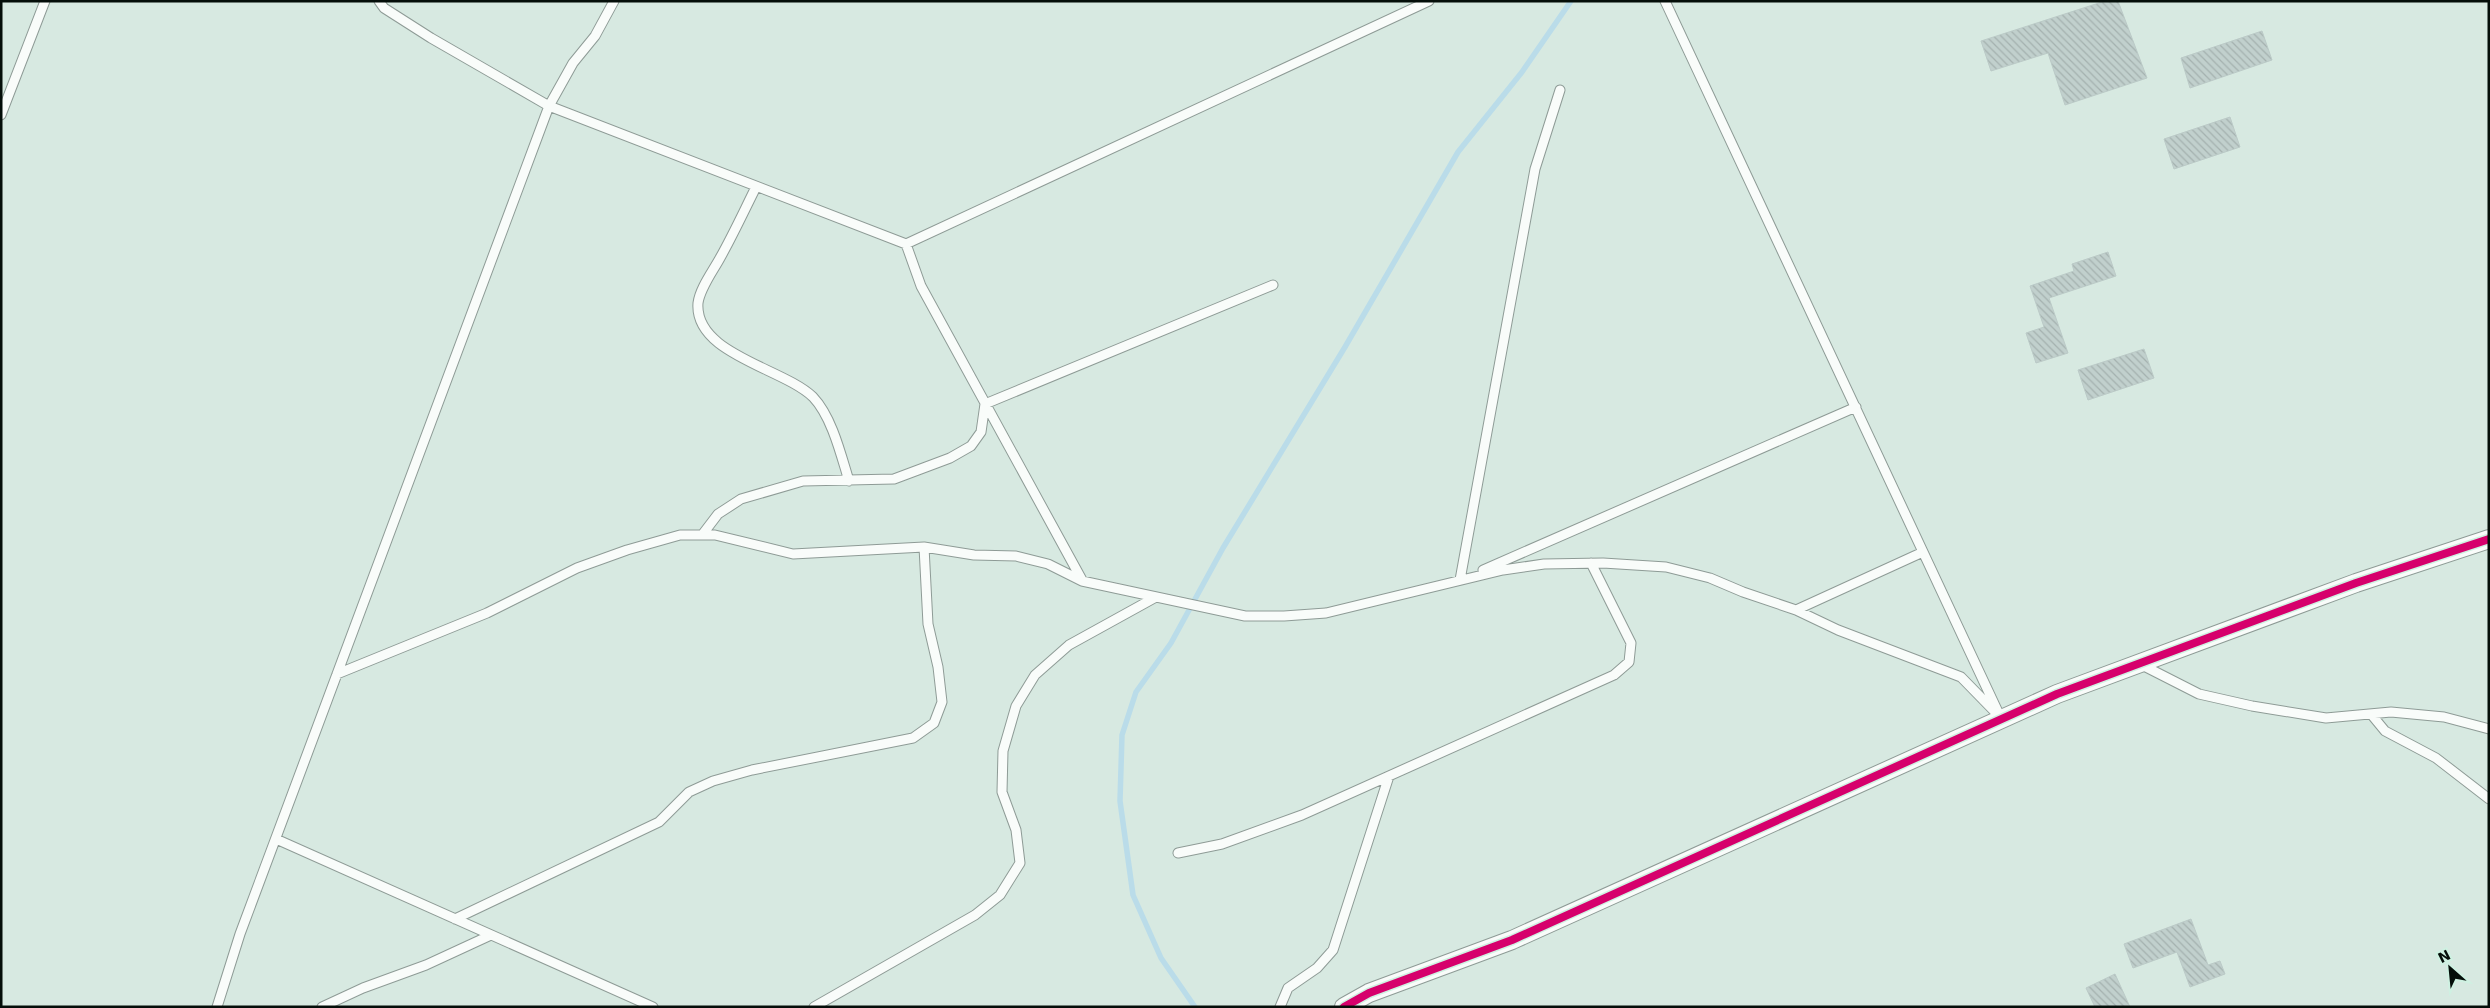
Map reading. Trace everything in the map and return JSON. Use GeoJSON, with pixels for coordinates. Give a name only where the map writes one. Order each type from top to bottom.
{"type":"FeatureCollection","features":[{"type":"Feature","properties":{"kind":"street"},"geometry":{"type":"LineString","coordinates":[[1344,1007],[1369,994],[1512,940],[2057,694],[2356,583],[2489,539]]}},
{"type":"Feature","properties":{"kind":"lane"},"geometry":{"type":"LineString","coordinates":[[1,115],[45,1]]}},
{"type":"Feature","properties":{"kind":"lane"},"geometry":{"type":"LineString","coordinates":[[379,1],[384,8],[431,38],[549,106],[906,244],[1429,1]]}},
{"type":"Feature","properties":{"kind":"lane"},"geometry":{"type":"LineString","coordinates":[[217,1007],[240,934],[549,106],[573,63],[595,36],[614,1]]}},
{"type":"Feature","properties":{"kind":"lane"},"geometry":{"type":"LineString","coordinates":[[1665,1],[2002,719]]}},
{"type":"Feature","properties":{"kind":"lane"},"geometry":{"type":"LineString","coordinates":[[1460,580],[1535,168],[1560,90]]}},
{"type":"Feature","properties":{"kind":"lane"},"geometry":{"type":"LineString","coordinates":[[756,187],[698,303],[703,323],[713,340],[720,345],[790,381],[813,398],[828,422],[839,446],[849,481]]}},
{"type":"Feature","properties":{"kind":"lane"},"geometry":{"type":"LineString","coordinates":[[906,244],[920,286],[1082,580]]}},
{"type":"Feature","properties":{"kind":"lane"},"geometry":{"type":"LineString","coordinates":[[985,404],[1273,285]]}},
{"type":"Feature","properties":{"kind":"lane"},"geometry":{"type":"LineString","coordinates":[[702,535],[718,514],[740,499],[803,481],[894,479],[950,458],[971,446],[981,432],[985,404]]}},
{"type":"Feature","properties":{"kind":"lane"},"geometry":{"type":"LineString","coordinates":[[1460,580],[1856,407]]}},
{"type":"Feature","properties":{"kind":"lane"},"geometry":{"type":"LineString","coordinates":[[337,674],[487,613],[577,568],[627,550],[680,535],[715,535],[793,554],[924,546],[974,555],[1016,556],[1048,564],[1082,580],[1245,616],[1284,616],[1326,612],[1503,570],[1544,564],[1591,563],[1666,567],[1710,578],[1743,592],[1796,610],[1838,630],[1961,677],[2002,719]]}},
{"type":"Feature","properties":{"kind":"lane"},"geometry":{"type":"LineString","coordinates":[[456,919],[659,822],[689,792],[712,781],[752,770],[913,738],[934,723],[942,702],[938,667],[928,624],[924,546]]}},
{"type":"Feature","properties":{"kind":"lane"},"geometry":{"type":"LineString","coordinates":[[1796,610],[1923,552]]}},
{"type":"Feature","properties":{"kind":"lane"},"geometry":{"type":"LineString","coordinates":[[1178,853],[1222,844],[1302,815],[1614,675],[1629,662],[1631,642],[1591,563]]}},
{"type":"Feature","properties":{"kind":"lane"},"geometry":{"type":"LineString","coordinates":[[814,1007],[975,915],[1000,895],[1020,863],[1016,830],[1002,792],[1003,751],[1016,706],[1036,675],[1069,645],[1156,597]]}},
{"type":"Feature","properties":{"kind":"lane"},"geometry":{"type":"LineString","coordinates":[[2139,664],[2199,694],[2326,718],[2391,712],[2444,717],[2489,729]]}},
{"type":"Feature","properties":{"kind":"lane"},"geometry":{"type":"LineString","coordinates":[[2371,714],[2385,731],[2436,758],[2489,799]]}},
{"type":"Feature","properties":{"kind":"lane"},"geometry":{"type":"LineString","coordinates":[[1280,1007],[1288,988],[1317,968],[1333,950],[1389,776]]}},
{"type":"Feature","properties":{"kind":"lane"},"geometry":{"type":"LineString","coordinates":[[276,839],[652,1007]]}},
{"type":"Feature","properties":{"kind":"lane"},"geometry":{"type":"LineString","coordinates":[[322,1007],[363,988],[426,966],[492,935]]}},
{"type":"Feature","properties":{"kind":"building"},"geometry":{"type":"Polygon","coordinates":[[[2105,1],[2118,1],[2147,78],[2065,105],[2048,53],[1991,71],[1981,41],[2105,1]]]}},
{"type":"Feature","properties":{"kind":"building"},"geometry":{"type":"Polygon","coordinates":[[[2262,31],[2272,60],[2190,88],[2181,58],[2262,31]]]}},
{"type":"Feature","properties":{"kind":"building"},"geometry":{"type":"Polygon","coordinates":[[[2230,117],[2240,147],[2174,169],[2164,139],[2230,117]]]}},
{"type":"Feature","properties":{"kind":"building"},"geometry":{"type":"Polygon","coordinates":[[[2108,252],[2116,276],[2049,298],[2068,353],[2036,363],[2026,333],[2044,327],[2030,286],[2074,271],[2072,264],[2108,252]]]}},
{"type":"Feature","properties":{"kind":"building"},"geometry":{"type":"Polygon","coordinates":[[[2144,349],[2154,378],[2088,400],[2078,370],[2144,349]]]}},
{"type":"Feature","properties":{"kind":"building"},"geometry":{"type":"Polygon","coordinates":[[[2191,919],[2208,965],[2220,961],[2225,974],[2190,987],[2177,952],[2133,968],[2124,944],[2191,919]]]}},
{"type":"Feature","properties":{"kind":"building"},"geometry":{"type":"Polygon","coordinates":[[[2115,974],[2130,1007],[2095,1007],[2086,988],[2115,974]]]}},
{"type":"Feature","properties":{"kind":"waterway"},"geometry":{"type":"LineString","coordinates":[[1195,1007],[1161,958],[1133,895],[1120,801],[1122,735],[1136,692],[1171,643],[1223,548],[1345,347],[1458,152],[1522,72],[1571,1]]}},
{"type":"Feature","properties":{"kind":"cycle path"},"geometry":{"type":"LineString","coordinates":[[1344,1007],[1369,993],[1512,940],[2057,694],[2356,583],[2489,539]]}}]}
